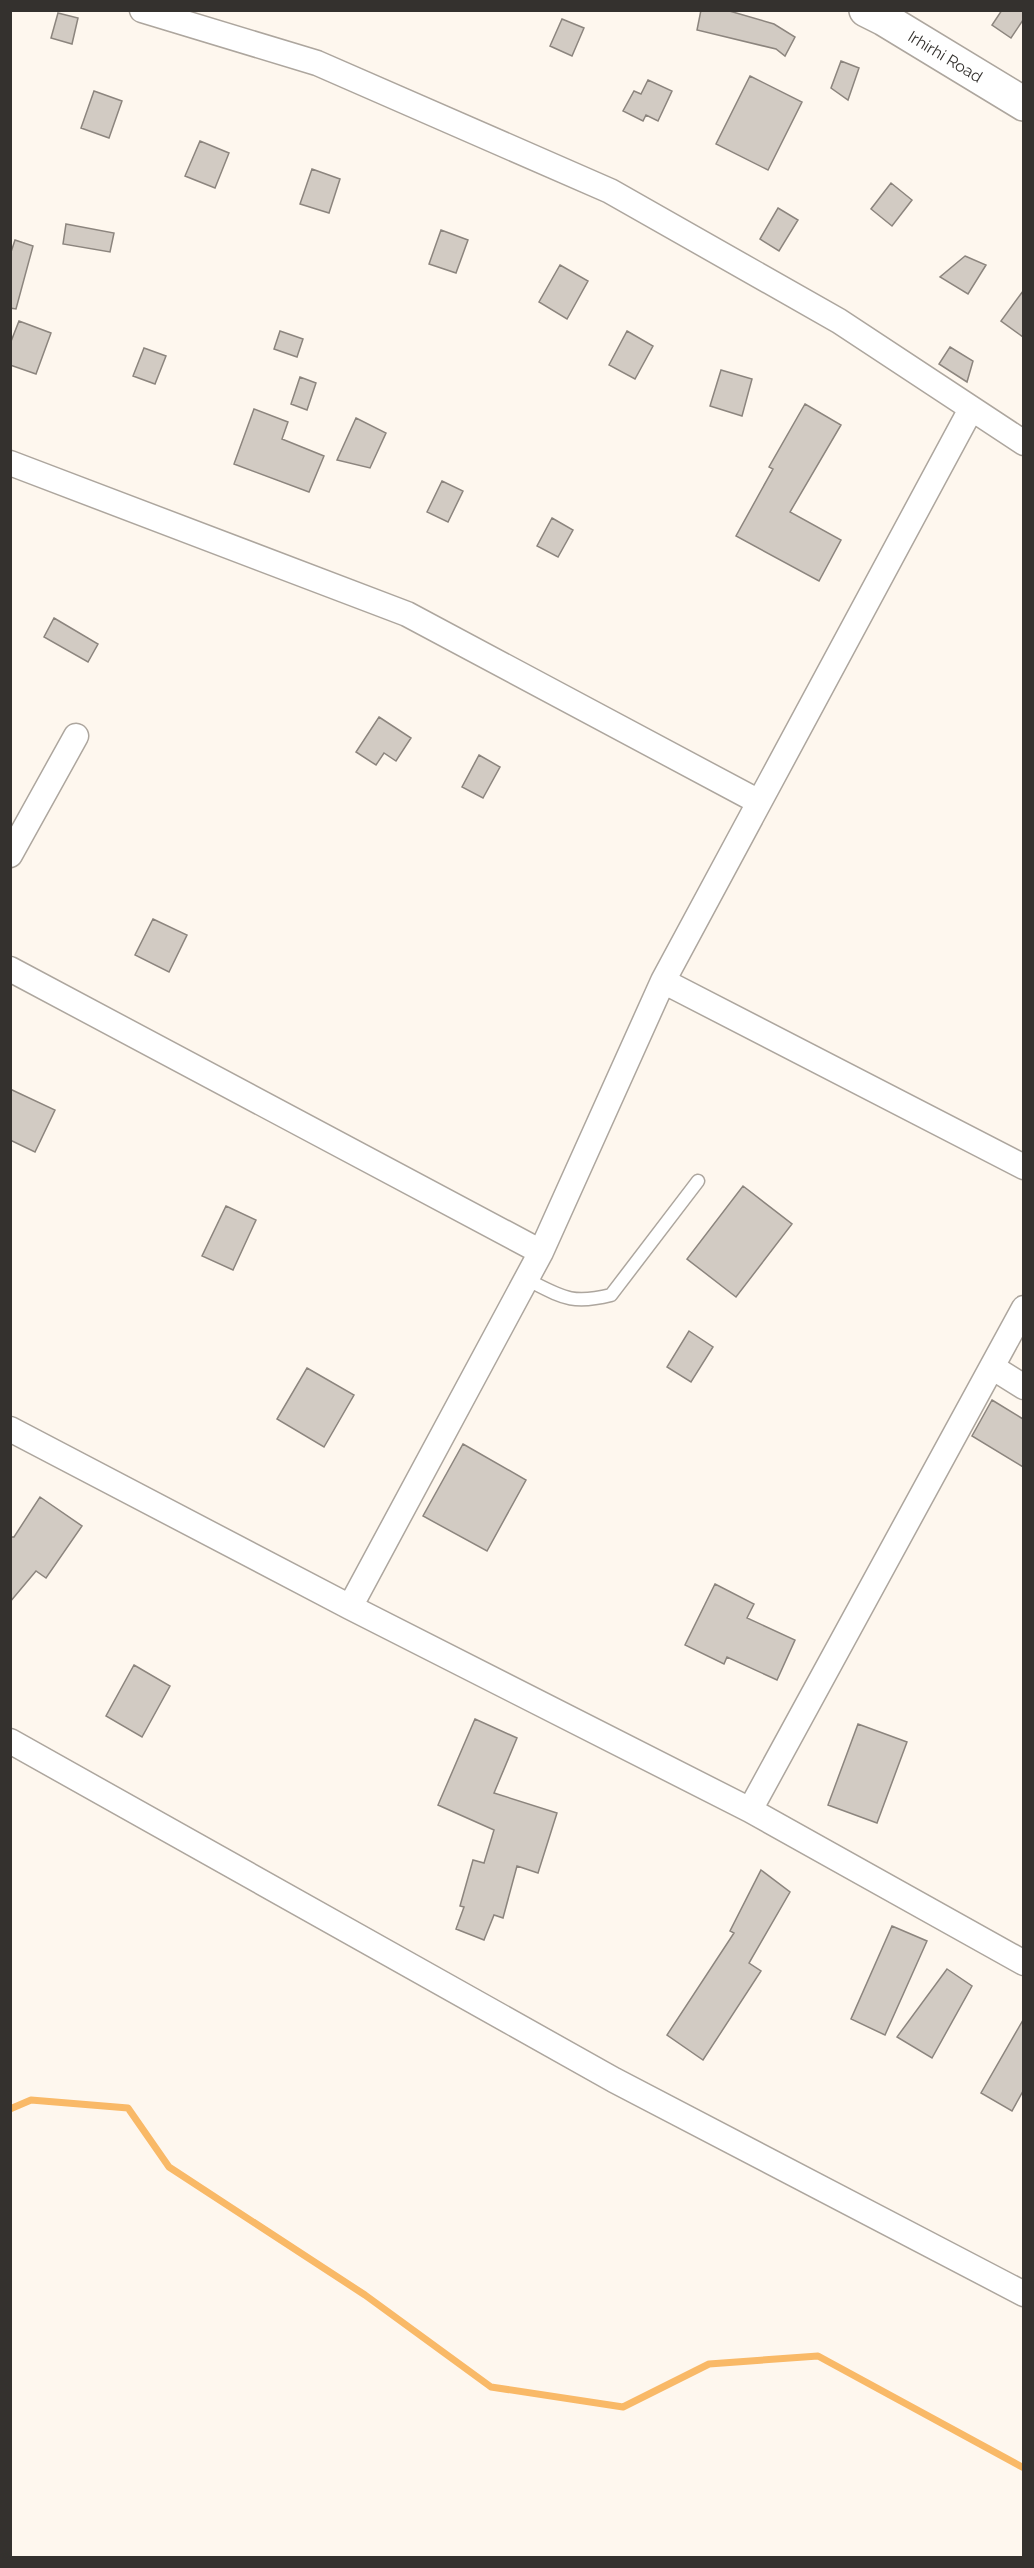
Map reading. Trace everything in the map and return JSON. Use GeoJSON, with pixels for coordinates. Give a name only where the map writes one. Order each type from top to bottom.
{"type":"FeatureCollection","features":[{"type":"Feature","properties":{"kind":"street"},"geometry":{"type":"LineString","coordinates":[[142,10],[317,63],[610,191],[840,321],[1023,443]]}},
{"type":"Feature","properties":{"kind":"street","name":"Irhirhi Road"},"geometry":{"type":"LineString","coordinates":[[879,13],[1023,104]]}},
{"type":"Feature","properties":{"kind":"street"},"geometry":{"type":"LineString","coordinates":[[350,1607],[541,1252],[663,981],[971,409]]}},
{"type":"Feature","properties":{"kind":"street"},"geometry":{"type":"LineString","coordinates":[[10,464],[407,614],[759,802]]}},
{"type":"Feature","properties":{"kind":"street"},"geometry":{"type":"LineString","coordinates":[[10,855],[76,736]]}},
{"type":"Feature","properties":{"kind":"street"},"geometry":{"type":"LineString","coordinates":[[10,969],[541,1252]]}},
{"type":"Feature","properties":{"kind":"street"},"geometry":{"type":"LineString","coordinates":[[663,981],[1023,1167]]}},
{"type":"Feature","properties":{"kind":"street"},"geometry":{"type":"LineString","coordinates":[[750,1810],[1023,1308]]}},
{"type":"Feature","properties":{"kind":"street"},"geometry":{"type":"LineString","coordinates":[[992,1367],[1023,1387]]}},
{"type":"Feature","properties":{"kind":"street"},"geometry":{"type":"LineString","coordinates":[[10,1429],[350,1607],[750,1810],[1023,1963]]}},
{"type":"Feature","properties":{"kind":"street"},"geometry":{"type":"LineString","coordinates":[[10,1741],[614,2080],[1023,2294]]}},
{"type":"Feature","properties":{"kind":"lane"},"geometry":{"type":"LineString","coordinates":[[526,1279],[564,1298],[578,1301],[611,1295],[698,1181]]}},
{"type":"Feature","properties":{"kind":"building"},"geometry":{"type":"Polygon","coordinates":[[[701,10],[726,10],[774,24],[795,37],[785,56],[776,49],[697,30],[701,10]]]}},
{"type":"Feature","properties":{"kind":"building"},"geometry":{"type":"Polygon","coordinates":[[[1002,10],[1023,10],[1023,20],[1011,38],[992,25],[1002,10]]]}},
{"type":"Feature","properties":{"kind":"building"},"geometry":{"type":"Polygon","coordinates":[[[58,13],[78,18],[72,44],[51,38],[58,13]]]}},
{"type":"Feature","properties":{"kind":"building"},"geometry":{"type":"Polygon","coordinates":[[[562,19],[584,28],[572,56],[550,46],[562,19]]]}},
{"type":"Feature","properties":{"kind":"building"},"geometry":{"type":"Polygon","coordinates":[[[841,61],[859,68],[848,100],[831,88],[841,61]]]}},
{"type":"Feature","properties":{"kind":"building"},"geometry":{"type":"Polygon","coordinates":[[[750,76],[802,102],[768,170],[716,144],[750,76]]]}},
{"type":"Feature","properties":{"kind":"building"},"geometry":{"type":"Polygon","coordinates":[[[648,80],[672,91],[658,121],[646,115],[643,121],[623,111],[634,91],[641,94],[648,80]]]}},
{"type":"Feature","properties":{"kind":"building"},"geometry":{"type":"Polygon","coordinates":[[[94,91],[122,101],[109,138],[81,128],[94,91]]]}},
{"type":"Feature","properties":{"kind":"building"},"geometry":{"type":"Polygon","coordinates":[[[200,141],[229,153],[215,188],[185,176],[200,141]]]}},
{"type":"Feature","properties":{"kind":"building"},"geometry":{"type":"Polygon","coordinates":[[[312,169],[340,179],[329,213],[300,204],[312,169]]]}},
{"type":"Feature","properties":{"kind":"building"},"geometry":{"type":"Polygon","coordinates":[[[891,183],[912,200],[892,226],[871,209],[891,183]]]}},
{"type":"Feature","properties":{"kind":"building"},"geometry":{"type":"Polygon","coordinates":[[[778,208],[798,220],[779,251],[760,239],[778,208]]]}},
{"type":"Feature","properties":{"kind":"building"},"geometry":{"type":"Polygon","coordinates":[[[66,224],[114,233],[110,252],[63,244],[66,224]]]}},
{"type":"Feature","properties":{"kind":"building"},"geometry":{"type":"Polygon","coordinates":[[[441,230],[468,240],[456,273],[429,264],[441,230]]]}},
{"type":"Feature","properties":{"kind":"building"},"geometry":{"type":"Polygon","coordinates":[[[15,240],[33,246],[16,309],[10,308],[10,255],[15,240]]]}},
{"type":"Feature","properties":{"kind":"building"},"geometry":{"type":"Polygon","coordinates":[[[965,256],[986,265],[968,294],[940,277],[965,256]]]}},
{"type":"Feature","properties":{"kind":"building"},"geometry":{"type":"Polygon","coordinates":[[[560,265],[588,281],[567,319],[539,302],[560,265]]]}},
{"type":"Feature","properties":{"kind":"building"},"geometry":{"type":"Polygon","coordinates":[[[1023,291],[1023,337],[1001,321],[1023,291]]]}},
{"type":"Feature","properties":{"kind":"building"},"geometry":{"type":"Polygon","coordinates":[[[19,321],[51,333],[36,374],[10,365],[10,344],[19,321]]]}},
{"type":"Feature","properties":{"kind":"building"},"geometry":{"type":"Polygon","coordinates":[[[280,331],[303,339],[297,357],[274,349],[280,331]]]}},
{"type":"Feature","properties":{"kind":"building"},"geometry":{"type":"Polygon","coordinates":[[[627,331],[653,346],[635,379],[609,365],[627,331]]]}},
{"type":"Feature","properties":{"kind":"building"},"geometry":{"type":"Polygon","coordinates":[[[950,347],[973,361],[967,382],[939,364],[950,347]]]}},
{"type":"Feature","properties":{"kind":"building"},"geometry":{"type":"Polygon","coordinates":[[[144,348],[166,356],[155,384],[133,376],[144,348]]]}},
{"type":"Feature","properties":{"kind":"building"},"geometry":{"type":"Polygon","coordinates":[[[721,370],[752,379],[742,416],[710,406],[721,370]]]}},
{"type":"Feature","properties":{"kind":"building"},"geometry":{"type":"Polygon","coordinates":[[[300,377],[316,383],[307,410],[291,404],[300,377]]]}},
{"type":"Feature","properties":{"kind":"building"},"geometry":{"type":"Polygon","coordinates":[[[805,404],[841,425],[790,512],[841,540],[819,581],[736,536],[773,469],[769,467],[805,404]]]}},
{"type":"Feature","properties":{"kind":"building"},"geometry":{"type":"Polygon","coordinates":[[[254,409],[288,422],[282,439],[324,456],[309,492],[234,464],[254,409]]]}},
{"type":"Feature","properties":{"kind":"building"},"geometry":{"type":"Polygon","coordinates":[[[356,418],[386,433],[370,468],[337,460],[356,418]]]}},
{"type":"Feature","properties":{"kind":"building"},"geometry":{"type":"Polygon","coordinates":[[[442,481],[463,491],[448,522],[427,512],[442,481]]]}},
{"type":"Feature","properties":{"kind":"building"},"geometry":{"type":"Polygon","coordinates":[[[552,518],[573,530],[558,557],[537,546],[552,518]]]}},
{"type":"Feature","properties":{"kind":"building"},"geometry":{"type":"Polygon","coordinates":[[[54,618],[98,644],[88,662],[44,637],[54,618]]]}},
{"type":"Feature","properties":{"kind":"building"},"geometry":{"type":"Polygon","coordinates":[[[379,717],[411,738],[396,761],[384,753],[376,765],[356,752],[379,717]]]}},
{"type":"Feature","properties":{"kind":"building"},"geometry":{"type":"Polygon","coordinates":[[[479,755],[500,767],[483,798],[462,787],[479,755]]]}},
{"type":"Feature","properties":{"kind":"building"},"geometry":{"type":"Polygon","coordinates":[[[153,919],[187,935],[169,972],[135,955],[153,919]]]}},
{"type":"Feature","properties":{"kind":"building"},"geometry":{"type":"Polygon","coordinates":[[[10,1089],[55,1110],[35,1152],[10,1140],[10,1089]]]}},
{"type":"Feature","properties":{"kind":"building"},"geometry":{"type":"Polygon","coordinates":[[[743,1186],[792,1224],[736,1297],[687,1259],[743,1186]]]}},
{"type":"Feature","properties":{"kind":"building"},"geometry":{"type":"Polygon","coordinates":[[[226,1206],[256,1220],[233,1270],[202,1256],[226,1206]]]}},
{"type":"Feature","properties":{"kind":"building"},"geometry":{"type":"Polygon","coordinates":[[[689,1331],[713,1347],[691,1382],[667,1367],[689,1331]]]}},
{"type":"Feature","properties":{"kind":"building"},"geometry":{"type":"Polygon","coordinates":[[[307,1368],[354,1395],[324,1447],[277,1419],[307,1368]]]}},
{"type":"Feature","properties":{"kind":"building"},"geometry":{"type":"Polygon","coordinates":[[[992,1400],[1023,1419],[1023,1467],[972,1436],[992,1400]]]}},
{"type":"Feature","properties":{"kind":"building"},"geometry":{"type":"Polygon","coordinates":[[[463,1444],[526,1480],[487,1551],[423,1516],[463,1444]]]}},
{"type":"Feature","properties":{"kind":"building"},"geometry":{"type":"Polygon","coordinates":[[[40,1497],[82,1526],[46,1578],[36,1571],[10,1602],[10,1537],[14,1537],[40,1497]]]}},
{"type":"Feature","properties":{"kind":"building"},"geometry":{"type":"Polygon","coordinates":[[[715,1584],[754,1604],[747,1618],[795,1640],[777,1680],[727,1657],[724,1664],[685,1645],[715,1584]]]}},
{"type":"Feature","properties":{"kind":"building"},"geometry":{"type":"Polygon","coordinates":[[[134,1665],[170,1686],[142,1737],[106,1716],[134,1665]]]}},
{"type":"Feature","properties":{"kind":"building"},"geometry":{"type":"Polygon","coordinates":[[[475,1719],[517,1738],[494,1793],[557,1813],[538,1873],[517,1866],[503,1918],[494,1915],[484,1940],[456,1929],[464,1907],[460,1906],[473,1860],[484,1863],[494,1830],[438,1805],[475,1719]]]}},
{"type":"Feature","properties":{"kind":"building"},"geometry":{"type":"Polygon","coordinates":[[[858,1724],[907,1742],[877,1823],[828,1805],[858,1724]]]}},
{"type":"Feature","properties":{"kind":"building"},"geometry":{"type":"Polygon","coordinates":[[[761,1870],[790,1892],[749,1963],[761,1971],[703,2060],[667,2035],[734,1933],[730,1931],[761,1870]]]}},
{"type":"Feature","properties":{"kind":"building"},"geometry":{"type":"Polygon","coordinates":[[[892,1926],[927,1941],[885,2035],[851,2019],[892,1926]]]}},
{"type":"Feature","properties":{"kind":"building"},"geometry":{"type":"Polygon","coordinates":[[[947,1969],[972,1986],[932,2058],[897,2037],[947,1969]]]}},
{"type":"Feature","properties":{"kind":"building"},"geometry":{"type":"Polygon","coordinates":[[[1023,2020],[1023,2091],[1012,2111],[981,2093],[1023,2020]]]}},
{"type":"Feature","properties":{"kind":"waterway"},"geometry":{"type":"LineString","coordinates":[[10,2109],[31,2100],[128,2108],[169,2167],[365,2295],[491,2387],[623,2407],[709,2364],[818,2356],[1024,2468]]}}]}
